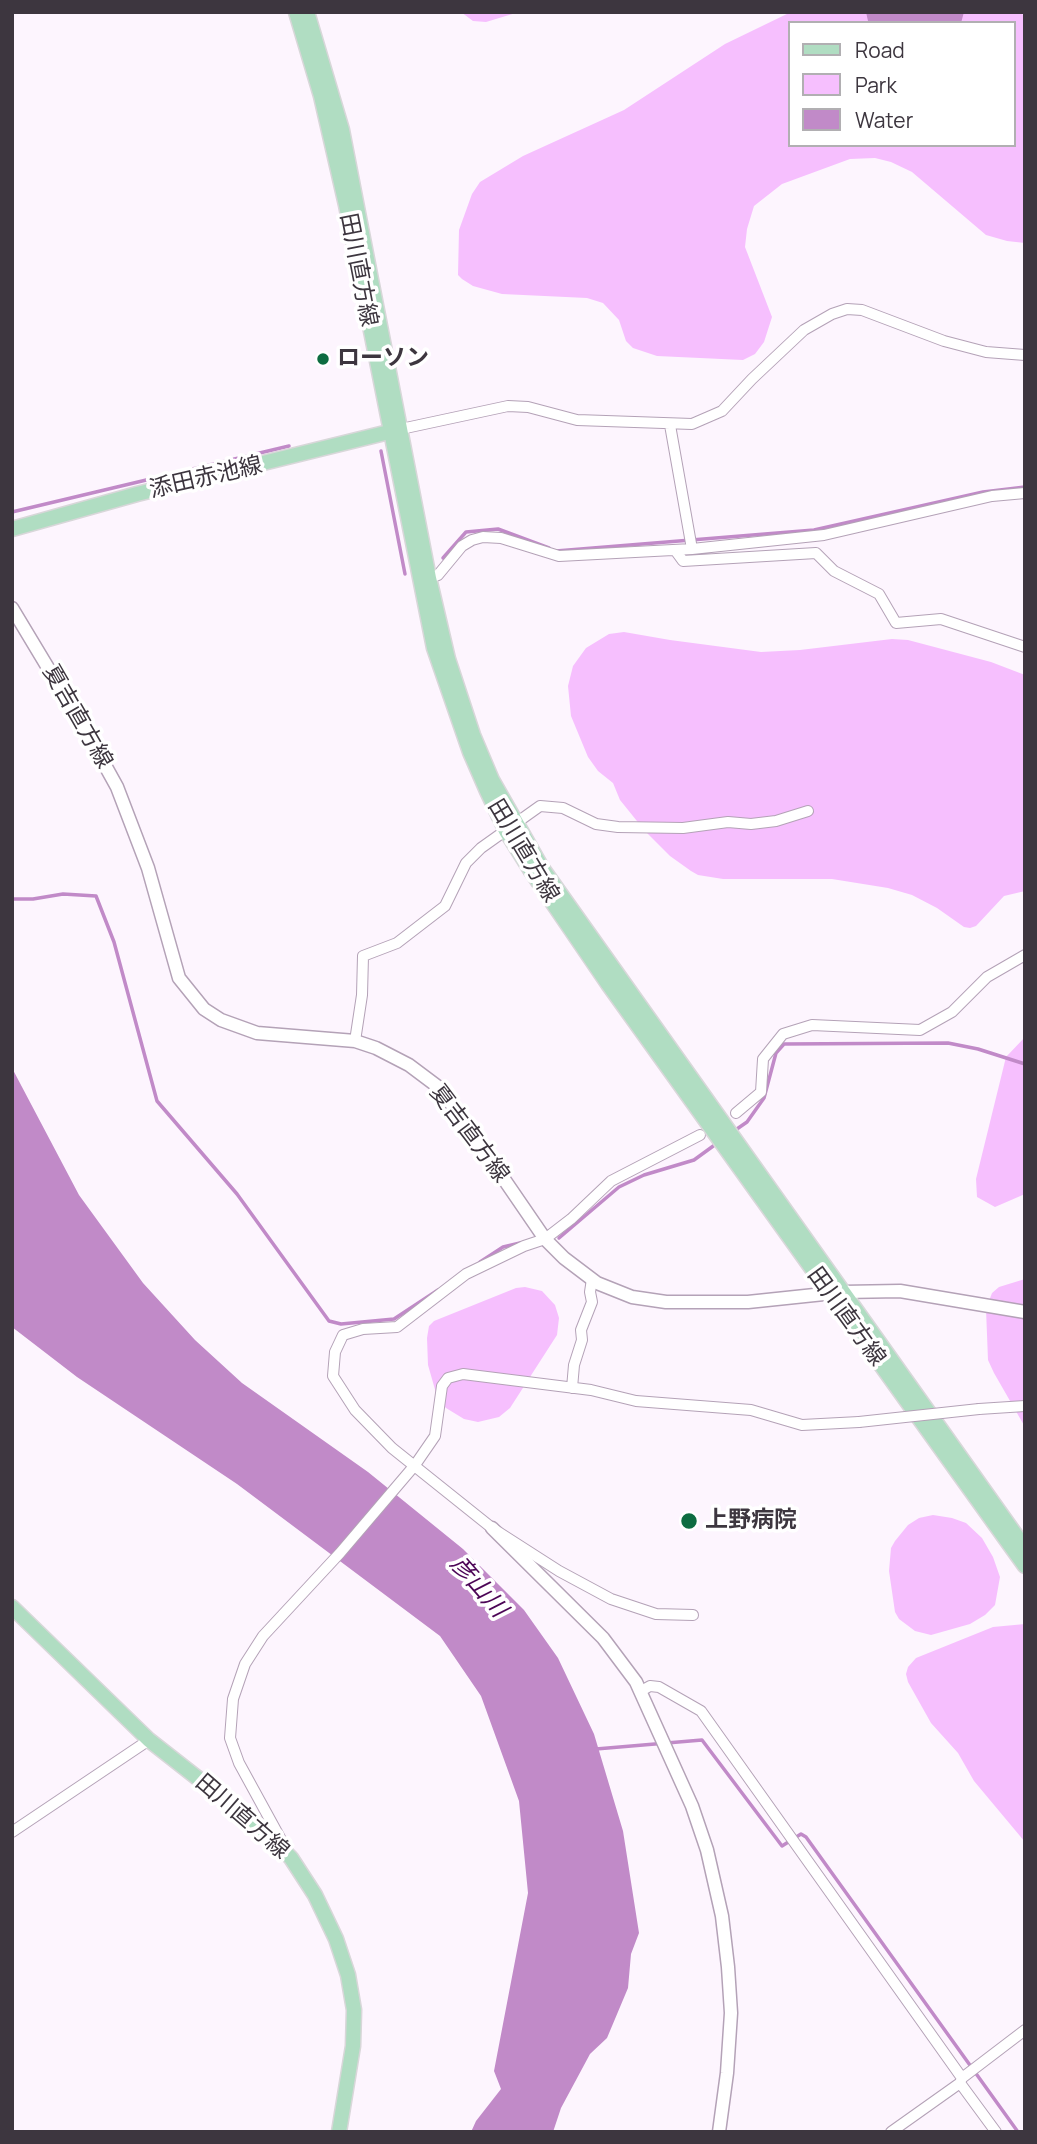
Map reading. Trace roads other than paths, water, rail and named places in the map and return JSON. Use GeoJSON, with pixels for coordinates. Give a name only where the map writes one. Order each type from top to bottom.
{"type":"FeatureCollection","features":[{"type":"Feature","properties":{"kind":"main road","name":"田川直方線"},"geometry":{"type":"LineString","coordinates":[[296,12],[321,96],[448,659],[473,734],[531,871],[600,972],[1025,1548]]}},
{"type":"Feature","properties":{"kind":"main road","name":"田川直方線"},"geometry":{"type":"LineString","coordinates":[[307,12],[342,130],[437,660],[470,752],[511,828]]}},
{"type":"Feature","properties":{"kind":"main road","name":"添田赤池線"},"geometry":{"type":"LineString","coordinates":[[12,529],[137,494],[395,431]]}},
{"type":"Feature","properties":{"kind":"main road","name":"夏吉直方線"},"geometry":{"type":"LineString","coordinates":[[12,608],[117,787],[148,868],[179,978],[195,1000],[221,1020],[257,1033],[355,1041],[409,1065],[437,1086],[460,1115],[545,1239],[564,1258],[592,1279],[632,1297],[666,1302],[748,1303],[836,1293],[900,1291],[1025,1312]]}},
{"type":"Feature","properties":{"kind":"main road","name":"田川直方線"},"geometry":{"type":"LineString","coordinates":[[836,1293],[1025,1566]]}},
{"type":"Feature","properties":{"kind":"main road"},"geometry":{"type":"LineString","coordinates":[[492,1528],[603,1638],[640,1691],[692,1806],[707,1850],[722,1916],[728,1967],[731,2013],[719,2132]]}},
{"type":"Feature","properties":{"kind":"main road","name":"田川直方線"},"geometry":{"type":"LineString","coordinates":[[12,1606],[149,1740],[260,1827],[291,1858],[315,1895],[336,1939],[348,1975],[354,2010],[353,2046],[339,2132]]}},
{"type":"Feature","properties":{"kind":"street"},"geometry":{"type":"LineString","coordinates":[[395,431],[508,406],[528,407],[577,421],[692,424],[722,411],[751,379],[804,330],[847,309],[862,310],[944,341],[986,352],[1025,355]]}},
{"type":"Feature","properties":{"kind":"street"},"geometry":{"type":"LineString","coordinates":[[670,425],[690,543]]}},
{"type":"Feature","properties":{"kind":"street"},"geometry":{"type":"LineString","coordinates":[[429,578],[438,575],[462,546],[483,537],[501,538],[559,556],[675,550],[690,543],[824,535],[992,496],[1025,493]]}},
{"type":"Feature","properties":{"kind":"street"},"geometry":{"type":"LineString","coordinates":[[675,550],[683,561],[816,554],[834,571],[879,594],[896,622],[941,619],[1025,647]]}},
{"type":"Feature","properties":{"kind":"street"},"geometry":{"type":"LineString","coordinates":[[355,1041],[362,995],[363,956],[397,943],[445,906],[466,863],[481,848],[540,806],[563,808],[596,824],[618,827],[683,828],[728,822],[751,824],[776,821],[808,811]]}},
{"type":"Feature","properties":{"kind":"street"},"geometry":{"type":"LineString","coordinates":[[736,1113],[761,1092],[763,1059],[783,1034],[812,1025],[920,1030],[952,1012],[987,977],[1025,955]]}},
{"type":"Feature","properties":{"kind":"street"},"geometry":{"type":"LineString","coordinates":[[693,1615],[656,1614],[611,1599],[559,1571],[492,1528],[391,1448],[355,1410],[333,1376],[335,1352],[343,1335],[363,1329],[397,1327],[466,1275],[524,1246],[545,1239],[571,1219],[611,1181],[700,1135]]}},
{"type":"Feature","properties":{"kind":"street"},"geometry":{"type":"LineString","coordinates":[[572,1388],[574,1366],[582,1340],[581,1330],[592,1302],[592,1279]]}},
{"type":"Feature","properties":{"kind":"street"},"geometry":{"type":"LineString","coordinates":[[291,1858],[239,1763],[230,1738],[233,1699],[245,1664],[263,1636],[340,1553],[415,1465],[435,1436],[442,1386],[448,1378],[463,1374],[591,1390],[636,1401],[751,1410],[802,1425],[1025,1406]]}},
{"type":"Feature","properties":{"kind":"street"},"geometry":{"type":"LineString","coordinates":[[640,1691],[650,1686],[659,1687],[701,1711],[996,2132]]}},
{"type":"Feature","properties":{"kind":"street"},"geometry":{"type":"LineString","coordinates":[[12,1832],[149,1740]]}},
{"type":"Feature","properties":{"kind":"street"},"geometry":{"type":"LineString","coordinates":[[891,2132],[1025,2030]]}},
{"type":"Feature","properties":{"kind":"water"},"geometry":{"type":"Polygon","coordinates":[[[866,12],[964,12],[962,21],[868,21],[866,12]]]}},
{"type":"Feature","properties":{"kind":"water","name":"彦山川"},"geometry":{"type":"Polygon","coordinates":[[[12,1068],[79,1195],[143,1283],[195,1340],[242,1383],[368,1472],[463,1549],[524,1610],[558,1658],[594,1734],[623,1831],[639,1933],[631,1954],[628,1988],[607,2038],[590,2054],[561,2108],[553,2132],[471,2132],[476,2121],[501,2089],[494,2071],[528,1893],[519,1801],[481,1696],[440,1636],[237,1484],[77,1377],[12,1327],[12,1068]]]}},
{"type":"Feature","properties":{"kind":"waterway"},"geometry":{"type":"LineString","coordinates":[[12,512],[289,446]]}},
{"type":"Feature","properties":{"kind":"waterway"},"geometry":{"type":"LineString","coordinates":[[381,451],[405,574]]}},
{"type":"Feature","properties":{"kind":"waterway"},"geometry":{"type":"LineString","coordinates":[[556,551],[814,530],[983,492],[1025,487]]}},
{"type":"Feature","properties":{"kind":"waterway"},"geometry":{"type":"LineString","coordinates":[[443,558],[466,532],[498,529],[549,548]]}},
{"type":"Feature","properties":{"kind":"waterway"},"geometry":{"type":"LineString","coordinates":[[12,899],[63,894],[96,896],[114,942],[157,1101],[237,1194],[329,1321],[341,1324],[394,1319],[438,1290]]}},
{"type":"Feature","properties":{"kind":"waterway"},"geometry":{"type":"LineString","coordinates":[[734,1131],[747,1122],[764,1098],[776,1053],[784,1044],[948,1043],[978,1049],[1025,1064]]}},
{"type":"Feature","properties":{"kind":"waterway"},"geometry":{"type":"LineString","coordinates":[[559,1238],[619,1187],[644,1175],[694,1160],[716,1144]]}},
{"type":"Feature","properties":{"kind":"waterway"},"geometry":{"type":"LineString","coordinates":[[480,1262],[503,1247],[520,1243]]}},
{"type":"Feature","properties":{"kind":"waterway"},"geometry":{"type":"LineString","coordinates":[[596,1749],[702,1740],[782,1846],[801,1834],[806,1837],[1018,2132]]}},
{"type":"Feature","properties":{"kind":"place","name":"ローソン"},"geometry":{"type":"Point","coordinates":[323,359]}},
{"type":"Feature","properties":{"kind":"place","name":"上野病院"},"geometry":{"type":"Point","coordinates":[689,1521]}}]}
